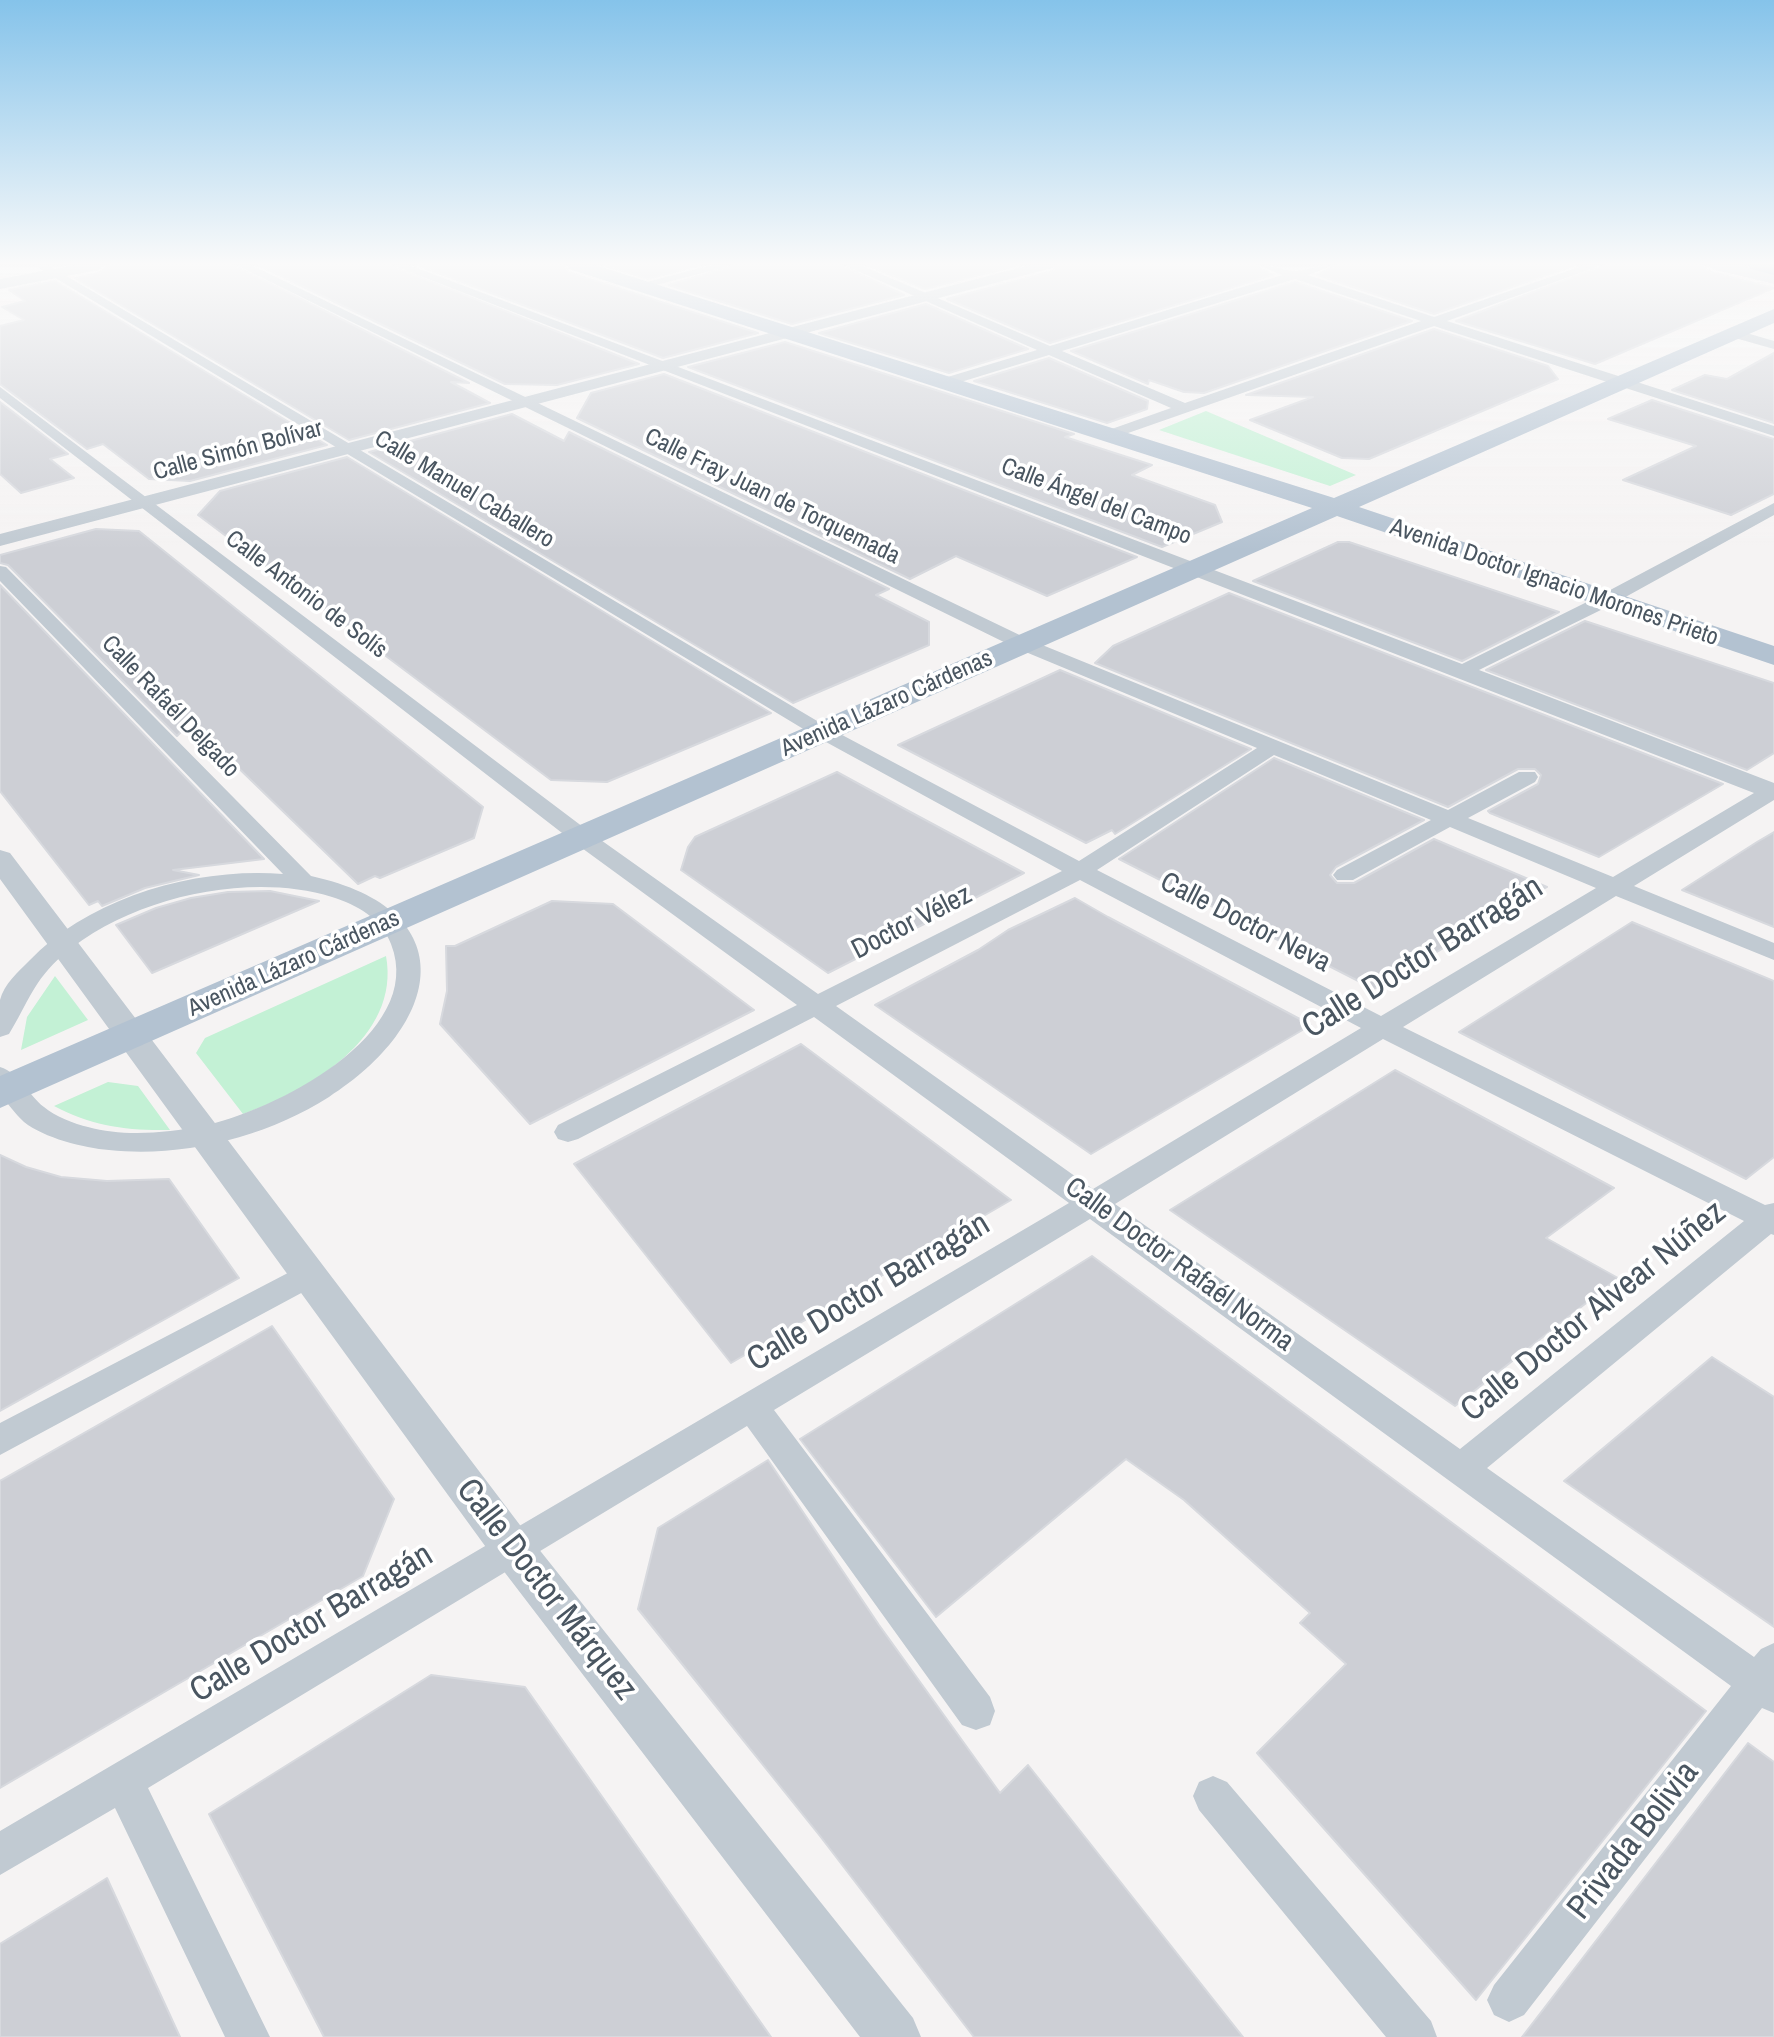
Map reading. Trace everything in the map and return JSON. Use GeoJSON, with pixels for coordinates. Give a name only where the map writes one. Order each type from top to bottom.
{"type":"FeatureCollection","features":[{"type":"Feature","properties":{"kind":"main road","name":"Avenida Doctor Ignacio Morones Prieto"},"geometry":{"type":"LineString","coordinates":[[877,360],[1111,434],[1774,656]]}},
{"type":"Feature","properties":{"kind":"main road","name":"Avenida Lázaro Cárdenas"},"geometry":{"type":"LineString","coordinates":[[2,1086],[133,1035],[1671,360]]}},
{"type":"Feature","properties":{"kind":"street","name":"Calle Manuel Caballero"},"geometry":{"type":"LineString","coordinates":[[200,360],[822,732]]}},
{"type":"Feature","properties":{"kind":"street","name":"Calle Fray Juan de Torquemada"},"geometry":{"type":"LineString","coordinates":[[438,360],[1023,644],[1774,952]]}},
{"type":"Feature","properties":{"kind":"street","name":"Calle Ángel del Campo"},"geometry":{"type":"LineString","coordinates":[[648,360],[1773,791]]}},
{"type":"Feature","properties":{"kind":"street","name":"Calle Simón Bolívar"},"geometry":{"type":"LineString","coordinates":[[0,540],[692,360]]}},
{"type":"Feature","properties":{"kind":"street"},"geometry":{"type":"LineString","coordinates":[[946,382],[1017,360]]}},
{"type":"Feature","properties":{"kind":"street"},"geometry":{"type":"LineString","coordinates":[[1072,360],[1182,407]]}},
{"type":"Feature","properties":{"kind":"street"},"geometry":{"type":"LineString","coordinates":[[1111,434],[1319,360]]}},
{"type":"Feature","properties":{"kind":"street"},"geometry":{"type":"LineString","coordinates":[[1550,360],[1774,431]]}},
{"type":"Feature","properties":{"kind":"street","name":"Calle Antonio de Solís"},"geometry":{"type":"LineString","coordinates":[[0,391],[583,838]]}},
{"type":"Feature","properties":{"kind":"street"},"geometry":{"type":"LineString","coordinates":[[1463,671],[1604,601],[1774,508]]}},
{"type":"Feature","properties":{"kind":"street","name":"Calle Rafaél Delgado"},"geometry":{"type":"LineString","coordinates":[[0,571],[302,880]]}},
{"type":"Feature","properties":{"kind":"street","name":"Calle Doctor Neva"},"geometry":{"type":"LineString","coordinates":[[822,732],[1382,1028],[1772,1219]]}},
{"type":"Feature","properties":{"kind":"street","name":"Doctor Vélez"},"geometry":{"type":"LineString","coordinates":[[568,1132],[1080,871],[1272,747]]}},
{"type":"Feature","properties":{"kind":"street"},"geometry":{"type":"LineString","coordinates":[[1345,875],[1527,777]]}},
{"type":"Feature","properties":{"kind":"street","name":"Calle Doctor Barragán"},"geometry":{"type":"LineString","coordinates":[[0,1854],[124,1783],[511,1547],[1093,1203],[1773,791]]}},
{"type":"Feature","properties":{"kind":"street","name":"Calle Doctor Rafaél Norma"},"geometry":{"type":"LineString","coordinates":[[583,838],[1461,1469],[1769,1679]]}},
{"type":"Feature","properties":{"kind":"street","name":"Calle Doctor Márquez"},"geometry":{"type":"LineString","coordinates":[[0,859],[511,1547],[894,2037]]}},
{"type":"Feature","properties":{"kind":"street"},"geometry":{"type":"LineString","coordinates":[[0,1028],[3,1015],[18,989],[64,943],[100,920],[139,902],[181,888],[223,880],[264,877],[302,880],[339,888],[369,903],[391,922],[402,939],[409,967],[404,999],[386,1033],[355,1066],[313,1096],[263,1120],[207,1136],[151,1143],[100,1140],[56,1128],[22,1108],[2,1086]]}},
{"type":"Feature","properties":{"kind":"street","name":"Calle Doctor Alvear Núñez"},"geometry":{"type":"LineString","coordinates":[[1461,1469],[1772,1219]]}},
{"type":"Feature","properties":{"kind":"street"},"geometry":{"type":"LineString","coordinates":[[0,1440],[307,1275]]}},
{"type":"Feature","properties":{"kind":"street"},"geometry":{"type":"LineString","coordinates":[[752,1407],[976,1711]]}},
{"type":"Feature","properties":{"kind":"street","name":"Privada Bolivia"},"geometry":{"type":"LineString","coordinates":[[1509,2000],[1769,1679]]}},
{"type":"Feature","properties":{"kind":"street"},"geometry":{"type":"LineString","coordinates":[[124,1783],[248,2037]]}},
{"type":"Feature","properties":{"kind":"street"},"geometry":{"type":"LineString","coordinates":[[1213,1796],[1415,2037]]}},
{"type":"Feature","properties":{"kind":"green space"},"geometry":{"type":"Polygon","coordinates":[[[1206,411],[1356,475],[1330,486],[1159,430],[1206,411]]]}},
{"type":"Feature","properties":{"kind":"green space"},"geometry":{"type":"Polygon","coordinates":[[[386,956],[387,985],[379,1012],[364,1036],[321,1076],[295,1091],[243,1114],[196,1053],[205,1038],[386,956]]]}},
{"type":"Feature","properties":{"kind":"green space"},"geometry":{"type":"Polygon","coordinates":[[[55,976],[88,1020],[21,1050],[27,1017],[55,976]]]}},
{"type":"Feature","properties":{"kind":"green space"},"geometry":{"type":"Polygon","coordinates":[[[108,1082],[138,1086],[170,1130],[110,1126],[54,1106],[108,1082]]]}},
{"type":"Feature","properties":{"kind":"building"},"geometry":{"type":"Polygon","coordinates":[[[0,360],[186,360],[327,445],[190,481],[149,479],[103,444],[87,449],[0,384],[0,360]]]}},
{"type":"Feature","properties":{"kind":"building"},"geometry":{"type":"Polygon","coordinates":[[[214,360],[423,360],[469,383],[451,382],[490,403],[349,440],[214,360]]]}},
{"type":"Feature","properties":{"kind":"building"},"geometry":{"type":"Polygon","coordinates":[[[455,360],[629,360],[639,364],[557,385],[505,384],[455,360]]]}},
{"type":"Feature","properties":{"kind":"building"},"geometry":{"type":"Polygon","coordinates":[[[715,360],[842,360],[1074,434],[1065,437],[1152,465],[1132,475],[1215,505],[1222,522],[1162,547],[688,367],[715,360]]]}},
{"type":"Feature","properties":{"kind":"building"},"geometry":{"type":"Polygon","coordinates":[[[907,360],[992,360],[949,373],[907,360]]]}},
{"type":"Feature","properties":{"kind":"building"},"geometry":{"type":"Polygon","coordinates":[[[1042,360],[1054,360],[1148,401],[1147,409],[1107,423],[974,381],[1042,360]]]}},
{"type":"Feature","properties":{"kind":"building"},"geometry":{"type":"Polygon","coordinates":[[[1092,360],[1299,360],[1204,393],[1184,392],[1149,380],[1148,384],[1092,360]]]}},
{"type":"Feature","properties":{"kind":"building"},"geometry":{"type":"Polygon","coordinates":[[[1346,360],[1530,360],[1548,366],[1558,379],[1369,459],[1342,458],[1250,420],[1313,397],[1246,395],[1346,360]]]}},
{"type":"Feature","properties":{"kind":"building"},"geometry":{"type":"Polygon","coordinates":[[[1582,360],[1604,360],[1595,364],[1582,360]]]}},
{"type":"Feature","properties":{"kind":"building"},"geometry":{"type":"Polygon","coordinates":[[[1761,360],[1774,360],[1774,423],[1672,390],[1705,375],[1727,379],[1761,360]]]}},
{"type":"Feature","properties":{"kind":"building"},"geometry":{"type":"Polygon","coordinates":[[[664,374],[1137,557],[1047,596],[956,556],[910,579],[577,418],[591,393],[664,374]]]}},
{"type":"Feature","properties":{"kind":"building"},"geometry":{"type":"Polygon","coordinates":[[[1652,400],[1774,439],[1774,494],[1731,515],[1623,480],[1696,446],[1608,419],[1652,400]]]}},
{"type":"Feature","properties":{"kind":"building"},"geometry":{"type":"Polygon","coordinates":[[[0,402],[68,454],[50,459],[74,478],[21,493],[0,474],[0,402]]]}},
{"type":"Feature","properties":{"kind":"building"},"geometry":{"type":"Polygon","coordinates":[[[512,414],[564,441],[569,432],[889,589],[876,595],[929,622],[929,645],[793,703],[369,452],[512,414]]]}},
{"type":"Feature","properties":{"kind":"building"},"geometry":{"type":"Polygon","coordinates":[[[347,457],[771,713],[607,782],[551,780],[198,515],[220,491],[347,457]]]}},
{"type":"Feature","properties":{"kind":"building"},"geometry":{"type":"Polygon","coordinates":[[[96,529],[139,531],[483,807],[474,838],[380,878],[375,876],[358,884],[191,722],[177,736],[8,565],[0,563],[0,555],[96,529]]]}},
{"type":"Feature","properties":{"kind":"building"},"geometry":{"type":"Polygon","coordinates":[[[1338,542],[1349,542],[1559,612],[1462,661],[1253,581],[1338,542]]]}},
{"type":"Feature","properties":{"kind":"building"},"geometry":{"type":"Polygon","coordinates":[[[0,585],[264,859],[173,870],[199,875],[145,888],[102,906],[98,901],[89,905],[0,791],[0,585]]]}},
{"type":"Feature","properties":{"kind":"building"},"geometry":{"type":"Polygon","coordinates":[[[1229,593],[1723,784],[1599,857],[1488,811],[1538,784],[1541,775],[1535,769],[1518,769],[1448,807],[1095,663],[1113,646],[1229,593]]]}},
{"type":"Feature","properties":{"kind":"building"},"geometry":{"type":"Polygon","coordinates":[[[1585,621],[1774,683],[1774,753],[1747,770],[1486,670],[1585,621]]]}},
{"type":"Feature","properties":{"kind":"building"},"geometry":{"type":"Polygon","coordinates":[[[1060,670],[1251,749],[1115,834],[1112,830],[1086,843],[898,745],[1060,670]]]}},
{"type":"Feature","properties":{"kind":"building"},"geometry":{"type":"Polygon","coordinates":[[[1274,758],[1424,820],[1336,867],[1330,875],[1337,883],[1354,883],[1434,839],[1547,887],[1374,989],[1119,859],[1274,758]]]}},
{"type":"Feature","properties":{"kind":"building"},"geometry":{"type":"Polygon","coordinates":[[[837,772],[1024,873],[828,973],[681,870],[688,847],[695,837],[837,772]]]}},
{"type":"Feature","properties":{"kind":"building"},"geometry":{"type":"Polygon","coordinates":[[[1774,832],[1774,927],[1682,890],[1757,842],[1774,832]]]}},
{"type":"Feature","properties":{"kind":"building"},"geometry":{"type":"Polygon","coordinates":[[[270,891],[319,901],[152,973],[116,925],[156,908],[191,898],[228,892],[270,891]]]}},
{"type":"Feature","properties":{"kind":"building"},"geometry":{"type":"Polygon","coordinates":[[[1075,898],[1311,1025],[1091,1154],[875,1005],[978,950],[1008,930],[1075,898]]]}},
{"type":"Feature","properties":{"kind":"building"},"geometry":{"type":"Polygon","coordinates":[[[552,901],[613,904],[754,1010],[530,1124],[440,1024],[447,991],[446,946],[455,946],[552,901]]]}},
{"type":"Feature","properties":{"kind":"building"},"geometry":{"type":"Polygon","coordinates":[[[1632,922],[1774,981],[1774,1157],[1746,1179],[1459,1032],[1632,922]]]}},
{"type":"Feature","properties":{"kind":"building"},"geometry":{"type":"Polygon","coordinates":[[[801,1044],[1011,1200],[930,1247],[926,1245],[888,1272],[731,1363],[574,1164],[801,1044]]]}},
{"type":"Feature","properties":{"kind":"building"},"geometry":{"type":"Polygon","coordinates":[[[1395,1070],[1614,1188],[1546,1238],[1618,1278],[1455,1406],[1170,1210],[1395,1070]]]}},
{"type":"Feature","properties":{"kind":"building"},"geometry":{"type":"Polygon","coordinates":[[[0,1155],[26,1167],[61,1177],[107,1181],[169,1179],[239,1278],[0,1411],[0,1155]]]}},
{"type":"Feature","properties":{"kind":"building"},"geometry":{"type":"Polygon","coordinates":[[[1092,1256],[1706,1711],[1476,2000],[1257,1753],[1346,1664],[1300,1623],[1310,1613],[1184,1500],[1126,1459],[936,1617],[800,1439],[1092,1256]]]}},
{"type":"Feature","properties":{"kind":"building"},"geometry":{"type":"Polygon","coordinates":[[[272,1326],[394,1499],[363,1576],[0,1788],[0,1481],[272,1326]]]}},
{"type":"Feature","properties":{"kind":"building"},"geometry":{"type":"Polygon","coordinates":[[[1712,1357],[1774,1397],[1774,1627],[1564,1481],[1712,1357]]]}},
{"type":"Feature","properties":{"kind":"building"},"geometry":{"type":"Polygon","coordinates":[[[768,1460],[879,1625],[1000,1793],[1028,1765],[1243,2037],[974,2037],[820,1836],[638,1609],[658,1528],[768,1460]]]}},
{"type":"Feature","properties":{"kind":"building"},"geometry":{"type":"Polygon","coordinates":[[[431,1675],[525,1687],[771,2037],[324,2037],[209,1814],[431,1675]]]}},
{"type":"Feature","properties":{"kind":"building"},"geometry":{"type":"Polygon","coordinates":[[[1748,1743],[1774,1762],[1774,2037],[1522,2037],[1748,1743]]]}},
{"type":"Feature","properties":{"kind":"building"},"geometry":{"type":"Polygon","coordinates":[[[107,1878],[180,2037],[0,2037],[0,1944],[107,1878]]]}}]}
